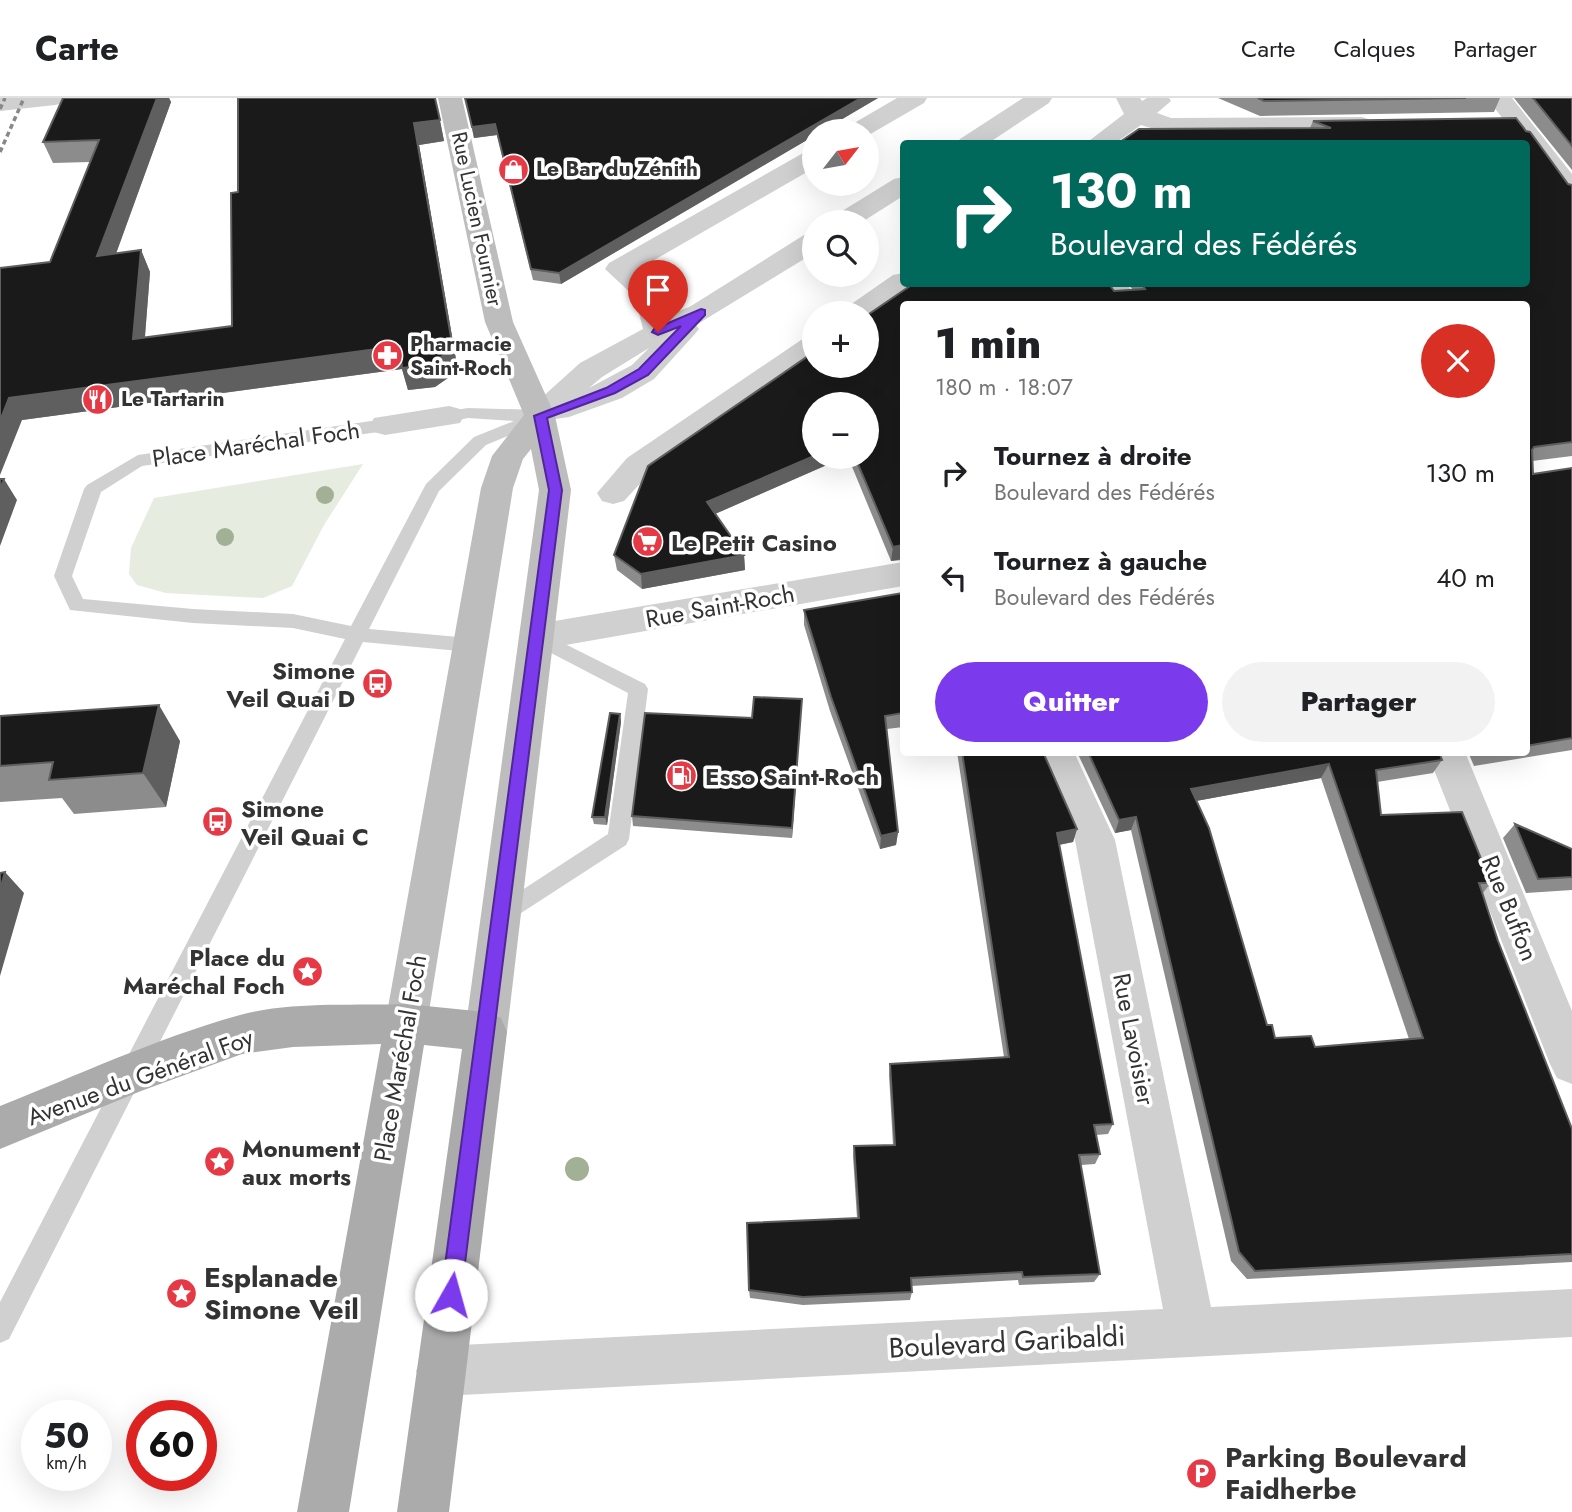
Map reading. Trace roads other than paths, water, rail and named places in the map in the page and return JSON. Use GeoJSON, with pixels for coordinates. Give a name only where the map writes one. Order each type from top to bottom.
{"type":"FeatureCollection","features":[{"type":"Feature","properties":{"kind":"main road","name":"Rue Lucien Fournier"},"geometry":{"type":"LineString","coordinates":[[450,98],[499,322],[540,416]]}},
{"type":"Feature","properties":{"kind":"main road"},"geometry":{"type":"LineString","coordinates":[[423,1512],[555,490],[540,416]]}},
{"type":"Feature","properties":{"kind":"main road","name":"Place Maréchal Foch"},"geometry":{"type":"LineString","coordinates":[[323,1512],[497,488],[508,456],[540,416]]}},
{"type":"Feature","properties":{"kind":"main road","name":"Avenue du Général Foy"},"geometry":{"type":"LineString","coordinates":[[0,1128],[131,1074],[242,1034],[293,1027],[406,1024],[486,1032]]}},
{"type":"Feature","properties":{"kind":"street"},"geometry":{"type":"LineString","coordinates":[[0,104],[55,98]]}},
{"type":"Feature","properties":{"kind":"street"},"geometry":{"type":"LineString","coordinates":[[975,140],[1040,98]]}},
{"type":"Feature","properties":{"kind":"street"},"geometry":{"type":"LineString","coordinates":[[1101,140],[1133,106],[1163,98]]}},
{"type":"Feature","properties":{"kind":"street"},"geometry":{"type":"LineString","coordinates":[[1499,98],[1572,191]]}},
{"type":"Feature","properties":{"kind":"street"},"geometry":{"type":"LineString","coordinates":[[874,119],[898,101]]}},
{"type":"Feature","properties":{"kind":"street"},"geometry":{"type":"LineString","coordinates":[[1133,106],[1168,125],[1195,127],[1390,125]]}},
{"type":"Feature","properties":{"kind":"street"},"geometry":{"type":"LineString","coordinates":[[1487,124],[1518,122]]}},
{"type":"Feature","properties":{"kind":"street"},"geometry":{"type":"LineString","coordinates":[[658,332],[648,293],[619,269],[802,164]]}},
{"type":"Feature","properties":{"kind":"street"},"geometry":{"type":"LineString","coordinates":[[863,210],[900,187]]}},
{"type":"Feature","properties":{"kind":"street"},"geometry":{"type":"LineString","coordinates":[[540,416],[591,370],[658,332],[701,313],[802,249]]}},
{"type":"Feature","properties":{"kind":"street"},"geometry":{"type":"LineString","coordinates":[[874,301],[900,283]]}},
{"type":"Feature","properties":{"kind":"street"},"geometry":{"type":"LineString","coordinates":[[540,416],[611,391],[643,372],[701,313]]}},
{"type":"Feature","properties":{"kind":"street"},"geometry":{"type":"LineString","coordinates":[[613,493],[638,466],[802,352]]}},
{"type":"Feature","properties":{"kind":"street","name":"Place Maréchal Foch"},"geometry":{"type":"LineString","coordinates":[[385,425],[449,416]]}},
{"type":"Feature","properties":{"kind":"street","name":"Rue Saint-Roch"},"geometry":{"type":"LineString","coordinates":[[537,637],[900,575]]}},
{"type":"Feature","properties":{"kind":"street","name":"Rue Lavoisier"},"geometry":{"type":"LineString","coordinates":[[1057,756],[1095,840],[1192,1332]]}},
{"type":"Feature","properties":{"kind":"street","name":"Rue Buffon"},"geometry":{"type":"LineString","coordinates":[[1448,756],[1572,1064]]}},
{"type":"Feature","properties":{"kind":"street","name":"Boulevard Garibaldi"},"geometry":{"type":"LineString","coordinates":[[441,1371],[1572,1313]]}},
{"type":"Feature","properties":{"kind":"lane","name":"Place Maréchal Foch"},"geometry":{"type":"LineString","coordinates":[[449,416],[468,413],[540,416]]}},
{"type":"Feature","properties":{"kind":"lane"},"geometry":{"type":"LineString","coordinates":[[0,1330],[359,635],[432,488],[480,441],[540,416]]}},
{"type":"Feature","properties":{"kind":"lane","name":"Place Maréchal Foch"},"geometry":{"type":"LineString","coordinates":[[385,425],[138,461],[93,489],[63,576],[77,605],[193,616],[293,621],[359,635],[470,645]]}},
{"type":"Feature","properties":{"kind":"lane"},"geometry":{"type":"LineString","coordinates":[[501,916],[618,839],[637,702],[638,689],[537,637]]}},
{"type":"Feature","properties":{"kind":"railway"},"geometry":{"type":"LineString","coordinates":[[0,109],[5,98]]}},
{"type":"Feature","properties":{"kind":"railway"},"geometry":{"type":"LineString","coordinates":[[0,152],[24,98]]}},
{"type":"Feature","properties":{"kind":"place","name":"Le Bar du Zénith"},"geometry":{"type":"Point","coordinates":[513,169]}},
{"type":"Feature","properties":{"kind":"place","name":"Pharmacie Saint-Roch"},"geometry":{"type":"Point","coordinates":[387,356]}},
{"type":"Feature","properties":{"kind":"place","name":"Le Tartarin"},"geometry":{"type":"Point","coordinates":[98,399]}},
{"type":"Feature","properties":{"kind":"place","name":"Le Petit Casino"},"geometry":{"type":"Point","coordinates":[648,542]}},
{"type":"Feature","properties":{"kind":"place","name":"Simone Veil Quai D"},"geometry":{"type":"Point","coordinates":[378,684]}},
{"type":"Feature","properties":{"kind":"place","name":"Esso Saint-Roch"},"geometry":{"type":"Point","coordinates":[682,776]}},
{"type":"Feature","properties":{"kind":"place","name":"Simone Veil Quai C"},"geometry":{"type":"Point","coordinates":[218,822]}},
{"type":"Feature","properties":{"kind":"place","name":"Place du Maréchal Foch"},"geometry":{"type":"Point","coordinates":[308,971]}},
{"type":"Feature","properties":{"kind":"place","name":"Monument aux morts"},"geometry":{"type":"Point","coordinates":[219,1162]}},
{"type":"Feature","properties":{"kind":"place","name":"Esplanade Simone Veil"},"geometry":{"type":"Point","coordinates":[181,1293]}},
{"type":"Feature","properties":{"kind":"place","name":"Parking Boulevard Faidherbe"},"geometry":{"type":"Point","coordinates":[1202,1473]}}]}
